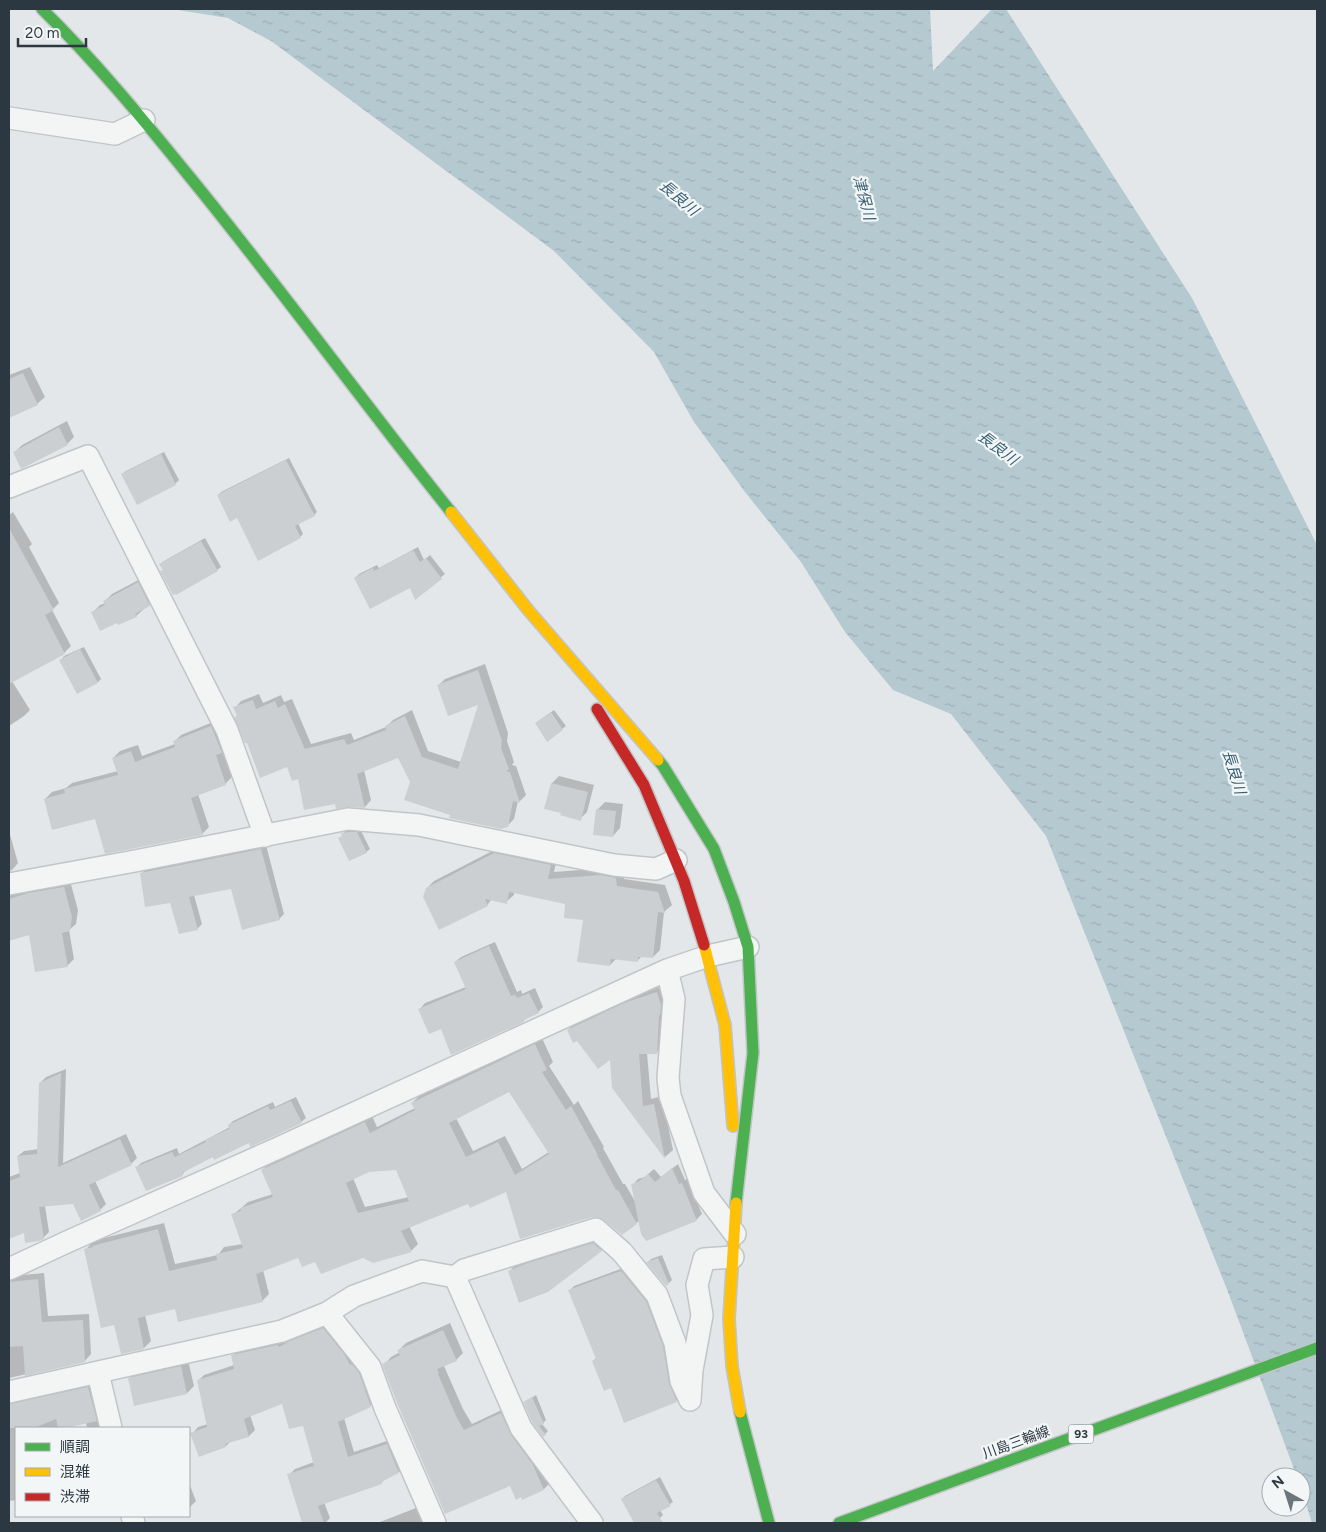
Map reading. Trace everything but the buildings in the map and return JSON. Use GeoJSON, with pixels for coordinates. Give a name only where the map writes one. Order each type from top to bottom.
{"type":"FeatureCollection","features":[{"type":"Feature","properties":{"kind":"street"},"geometry":{"type":"LineString","coordinates":[[42,9],[72,38],[144,120],[218,211],[425,480],[529,610],[663,766],[714,849],[734,902],[748,947],[753,1054],[735,1224],[729,1319],[732,1366],[743,1426],[770,1523]]}},
{"type":"Feature","properties":{"kind":"street"},"geometry":{"type":"LineString","coordinates":[[9,118],[115,134],[144,120]]}},
{"type":"Feature","properties":{"kind":"street"},"geometry":{"type":"LineString","coordinates":[[9,487],[88,456],[227,730],[265,836]]}},
{"type":"Feature","properties":{"kind":"street"},"geometry":{"type":"LineString","coordinates":[[529,610],[585,690],[644,785],[684,880],[708,956],[725,1026],[733,1130],[735,1224]]}},
{"type":"Feature","properties":{"kind":"street"},"geometry":{"type":"LineString","coordinates":[[9,884],[348,819],[419,825],[614,865],[656,869],[676,860]]}},
{"type":"Feature","properties":{"kind":"street"},"geometry":{"type":"LineString","coordinates":[[9,1269],[667,970],[708,956],[748,947]]}},
{"type":"Feature","properties":{"kind":"street"},"geometry":{"type":"LineString","coordinates":[[667,970],[674,999],[668,1078],[670,1096],[704,1193],[735,1224]]}},
{"type":"Feature","properties":{"kind":"street"},"geometry":{"type":"LineString","coordinates":[[9,1392],[282,1331],[327,1313],[354,1296],[422,1271],[455,1277],[464,1270],[596,1229],[622,1252],[657,1295],[676,1343],[681,1381],[690,1400],[692,1370],[702,1316],[698,1285],[704,1259],[733,1257]]}},
{"type":"Feature","properties":{"kind":"street"},"geometry":{"type":"LineString","coordinates":[[455,1277],[521,1428],[592,1523]]}},
{"type":"Feature","properties":{"kind":"street"},"geometry":{"type":"LineString","coordinates":[[327,1313],[370,1367],[385,1408],[435,1523]]}},
{"type":"Feature","properties":{"kind":"street","name":"川島三輪線"},"geometry":{"type":"LineString","coordinates":[[842,1522],[1317,1348]]}},
{"type":"Feature","properties":{"kind":"street"},"geometry":{"type":"LineString","coordinates":[[98,1372],[111,1427]]}},
{"type":"Feature","properties":{"kind":"water"},"geometry":{"type":"Polygon","coordinates":[[[172,9],[930,9],[933,71],[992,9],[1006,9],[1192,298],[1317,545],[1317,1523],[1312,1523],[1310,1517],[1311,1467],[1293,1467],[1228,1292],[1046,836],[951,714],[893,690],[845,632],[801,562],[745,492],[694,422],[654,352],[554,251],[271,41],[228,18],[172,9]]]}},
{"type":"Feature","properties":{"kind":"traffic: fast"},"geometry":{"type":"LineString","coordinates":[[42,9],[99,69],[171,154],[451,512]]}},
{"type":"Feature","properties":{"kind":"traffic: fast"},"geometry":{"type":"LineString","coordinates":[[658,760],[714,849],[734,902],[748,947],[753,1053],[736,1203]]}},
{"type":"Feature","properties":{"kind":"traffic: fast"},"geometry":{"type":"LineString","coordinates":[[839,1523],[1317,1348]]}},
{"type":"Feature","properties":{"kind":"traffic: fast"},"geometry":{"type":"LineString","coordinates":[[740,1412],[769,1523]]}},
{"type":"Feature","properties":{"kind":"traffic: slow"},"geometry":{"type":"LineString","coordinates":[[451,512],[529,611],[658,760]]}},
{"type":"Feature","properties":{"kind":"traffic: slow"},"geometry":{"type":"LineString","coordinates":[[704,945],[725,1025],[733,1126]]}},
{"type":"Feature","properties":{"kind":"traffic: slow"},"geometry":{"type":"LineString","coordinates":[[736,1203],[729,1319],[732,1366],[740,1412]]}},
{"type":"Feature","properties":{"kind":"traffic: jam"},"geometry":{"type":"LineString","coordinates":[[597,709],[644,785],[684,881],[704,945]]}},
{"type":"Feature","properties":{"kind":"water label","name":"長良川"},"geometry":{"type":"Point","coordinates":[679,198]}},
{"type":"Feature","properties":{"kind":"water label","name":"津保川"},"geometry":{"type":"Point","coordinates":[864,198]}},
{"type":"Feature","properties":{"kind":"water label","name":"長良川"},"geometry":{"type":"Point","coordinates":[998,448]}},
{"type":"Feature","properties":{"kind":"water label","name":"長良川"},"geometry":{"type":"Point","coordinates":[1234,772]}}]}
